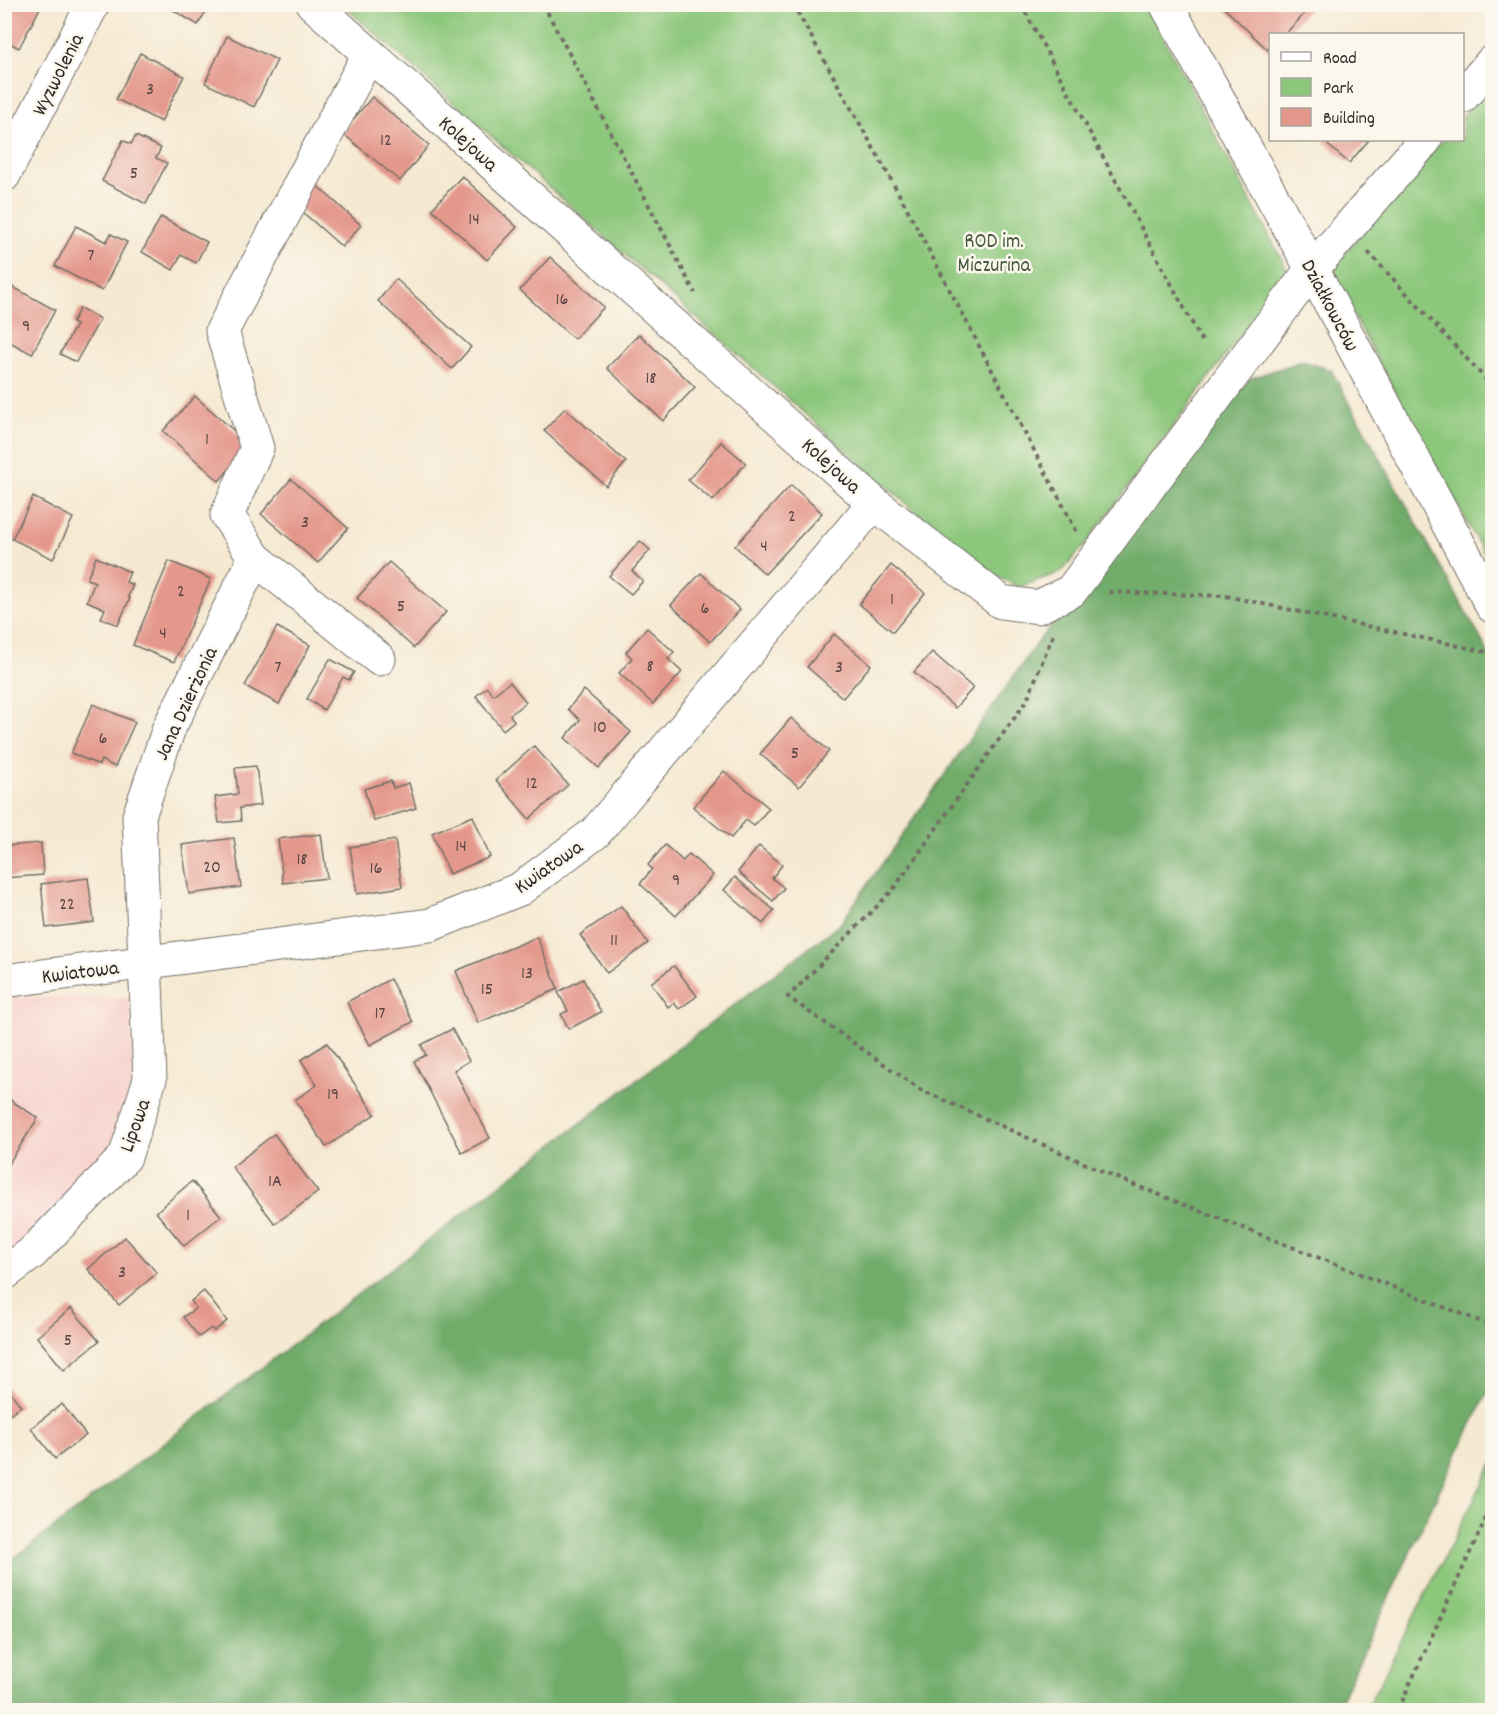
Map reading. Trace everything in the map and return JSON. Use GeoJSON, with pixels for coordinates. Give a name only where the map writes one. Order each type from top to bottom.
{"type":"FeatureCollection","features":[{"type":"Feature","properties":{"kind":"street","name":"Wyzwolenia"},"geometry":{"type":"LineString","coordinates":[[4,175],[93,4]]}},
{"type":"Feature","properties":{"kind":"street","name":"Kolejowa"},"geometry":{"type":"LineString","coordinates":[[314,4],[874,502],[1000,602],[1038,607],[1071,591],[1312,269],[1424,141]]}},
{"type":"Feature","properties":{"kind":"street","name":"Działkowców"},"geometry":{"type":"LineString","coordinates":[[1166,4],[1312,269],[1492,606]]}},
{"type":"Feature","properties":{"kind":"street"},"geometry":{"type":"LineString","coordinates":[[369,54],[222,331],[257,448],[227,515],[255,558],[380,659]]}},
{"type":"Feature","properties":{"kind":"street"},"geometry":{"type":"LineString","coordinates":[[1464,95],[1492,62]]}},
{"type":"Feature","properties":{"kind":"street","name":"Kwiatowa"},"geometry":{"type":"LineString","coordinates":[[4,981],[430,925],[520,889],[595,833],[874,502]]}},
{"type":"Feature","properties":{"kind":"street","name":"Jana Dzierżonia"},"geometry":{"type":"LineString","coordinates":[[146,963],[138,816],[169,728],[255,558]]}},
{"type":"Feature","properties":{"kind":"street","name":"Lipowa"},"geometry":{"type":"LineString","coordinates":[[4,1274],[32,1253],[125,1157],[150,1079],[146,963]]}},
{"type":"Feature","properties":{"kind":"path"},"geometry":{"type":"LineString","coordinates":[[543,4],[695,292]]}},
{"type":"Feature","properties":{"kind":"path"},"geometry":{"type":"LineString","coordinates":[[793,4],[904,203],[1084,546],[1098,557]]}},
{"type":"Feature","properties":{"kind":"path"},"geometry":{"type":"LineString","coordinates":[[1021,4],[1204,345]]}},
{"type":"Feature","properties":{"kind":"path"},"geometry":{"type":"LineString","coordinates":[[1347,230],[1492,386]]}},
{"type":"Feature","properties":{"kind":"path"},"geometry":{"type":"LineString","coordinates":[[1492,653],[1226,596],[1071,591],[1027,700],[892,891],[788,998],[921,1090],[1122,1180],[1492,1326]]}},
{"type":"Feature","properties":{"kind":"path"},"geometry":{"type":"LineString","coordinates":[[1398,1710],[1492,1505]]}},
{"type":"Feature","properties":{"kind":"shaded area"},"geometry":{"type":"Polygon","coordinates":[[[5,997],[130,998],[133,1077],[111,1156],[5,1261],[5,997]]]}},
{"type":"Feature","properties":{"kind":"green space","name":"ROD im. Miczurina"},"geometry":{"type":"Polygon","coordinates":[[[343,5],[1146,5],[1288,271],[1084,546],[1061,572],[1019,587],[978,567],[343,5]]]}},
{"type":"Feature","properties":{"kind":"green space"},"geometry":{"type":"Polygon","coordinates":[[[1492,81],[1492,568],[1329,271],[1442,141],[1464,141],[1464,115],[1492,81]]]}},
{"type":"Feature","properties":{"kind":"green space"},"geometry":{"type":"Polygon","coordinates":[[[1302,361],[1331,370],[1492,659],[1492,1384],[1336,1710],[5,1710],[5,1565],[840,924],[1037,643],[1249,379],[1302,361]]]}},
{"type":"Feature","properties":{"kind":"green space"},"geometry":{"type":"Polygon","coordinates":[[[1492,1464],[1492,1710],[1366,1710],[1492,1464]]]}},
{"type":"Feature","properties":{"kind":"building"},"geometry":{"type":"Polygon","coordinates":[[[4,4],[41,6],[19,48],[4,40],[4,4]]]}},
{"type":"Feature","properties":{"kind":"building"},"geometry":{"type":"Polygon","coordinates":[[[163,4],[210,4],[198,25],[163,4]]]}},
{"type":"Feature","properties":{"kind":"building"},"geometry":{"type":"Polygon","coordinates":[[[1221,5],[1306,5],[1310,8],[1286,33],[1269,33],[1269,51],[1221,5]]]}},
{"type":"Feature","properties":{"kind":"building"},"geometry":{"type":"Polygon","coordinates":[[[227,36],[277,60],[254,107],[205,83],[227,36]]]}},
{"type":"Feature","properties":{"kind":"building"},"geometry":{"type":"Polygon","coordinates":[[[140,53],[184,76],[161,122],[116,99],[140,53]]]}},
{"type":"Feature","properties":{"kind":"building"},"geometry":{"type":"Polygon","coordinates":[[[372,97],[429,145],[400,181],[342,133],[372,97]]]}},
{"type":"Feature","properties":{"kind":"building"},"geometry":{"type":"Polygon","coordinates":[[[136,136],[161,148],[156,158],[167,163],[146,204],[102,181],[123,140],[131,144],[136,136]]]}},
{"type":"Feature","properties":{"kind":"building"},"geometry":{"type":"Polygon","coordinates":[[[1323,141],[1368,141],[1349,163],[1323,141]]]}},
{"type":"Feature","properties":{"kind":"building"},"geometry":{"type":"Polygon","coordinates":[[[304,174],[361,225],[342,247],[297,207],[304,174]]]}},
{"type":"Feature","properties":{"kind":"building"},"geometry":{"type":"Polygon","coordinates":[[[462,176],[517,227],[487,260],[432,209],[462,176]]]}},
{"type":"Feature","properties":{"kind":"building"},"geometry":{"type":"Polygon","coordinates":[[[161,217],[207,242],[196,263],[181,255],[173,270],[142,252],[161,217]]]}},
{"type":"Feature","properties":{"kind":"building"},"geometry":{"type":"Polygon","coordinates":[[[76,226],[106,242],[111,234],[127,242],[102,291],[55,266],[76,226]]]}},
{"type":"Feature","properties":{"kind":"building"},"geometry":{"type":"Polygon","coordinates":[[[550,257],[604,307],[574,339],[520,290],[550,257]]]}},
{"type":"Feature","properties":{"kind":"building"},"geometry":{"type":"Polygon","coordinates":[[[396,279],[471,347],[452,369],[378,301],[396,279]]]}},
{"type":"Feature","properties":{"kind":"building"},"geometry":{"type":"Polygon","coordinates":[[[13,287],[55,310],[32,354],[4,339],[4,302],[13,287]]]}},
{"type":"Feature","properties":{"kind":"building"},"geometry":{"type":"Polygon","coordinates":[[[80,308],[100,319],[76,362],[60,354],[76,325],[72,323],[80,308]]]}},
{"type":"Feature","properties":{"kind":"building"},"geometry":{"type":"Polygon","coordinates":[[[639,334],[695,387],[663,421],[607,368],[639,334]]]}},
{"type":"Feature","properties":{"kind":"building"},"geometry":{"type":"Polygon","coordinates":[[[195,396],[250,445],[219,481],[163,431],[195,396]]]}},
{"type":"Feature","properties":{"kind":"building"},"geometry":{"type":"Polygon","coordinates":[[[565,408],[626,462],[606,486],[544,431],[565,408]]]}},
{"type":"Feature","properties":{"kind":"building"},"geometry":{"type":"Polygon","coordinates":[[[721,442],[746,463],[713,501],[688,480],[721,442]]]}},
{"type":"Feature","properties":{"kind":"building"},"geometry":{"type":"Polygon","coordinates":[[[291,479],[348,528],[318,563],[261,514],[291,479]]]}},
{"type":"Feature","properties":{"kind":"building"},"geometry":{"type":"Polygon","coordinates":[[[791,485],[822,513],[765,574],[735,546],[791,485]]]}},
{"type":"Feature","properties":{"kind":"building"},"geometry":{"type":"Polygon","coordinates":[[[33,497],[73,518],[53,559],[12,539],[33,497]]]}},
{"type":"Feature","properties":{"kind":"building"},"geometry":{"type":"Polygon","coordinates":[[[640,541],[650,550],[632,571],[643,581],[631,594],[609,576],[640,541]]]}},
{"type":"Feature","properties":{"kind":"building"},"geometry":{"type":"Polygon","coordinates":[[[96,557],[130,572],[126,582],[133,585],[118,625],[101,618],[105,609],[87,601],[95,582],[87,579],[96,557]]]}},
{"type":"Feature","properties":{"kind":"building"},"geometry":{"type":"Polygon","coordinates":[[[169,561],[211,579],[174,662],[133,645],[169,561]]]}},
{"type":"Feature","properties":{"kind":"building"},"geometry":{"type":"Polygon","coordinates":[[[389,562],[446,612],[414,648],[357,598],[389,562]]]}},
{"type":"Feature","properties":{"kind":"building"},"geometry":{"type":"Polygon","coordinates":[[[891,565],[925,593],[893,632],[859,604],[891,565]]]}},
{"type":"Feature","properties":{"kind":"building"},"geometry":{"type":"Polygon","coordinates":[[[701,573],[740,610],[710,642],[671,605],[701,573]]]}},
{"type":"Feature","properties":{"kind":"building"},"geometry":{"type":"Polygon","coordinates":[[[277,627],[310,645],[279,704],[245,686],[277,627]]]}},
{"type":"Feature","properties":{"kind":"building"},"geometry":{"type":"Polygon","coordinates":[[[647,628],[674,652],[668,659],[682,672],[653,704],[619,673],[632,658],[626,652],[647,628]]]}},
{"type":"Feature","properties":{"kind":"building"},"geometry":{"type":"Polygon","coordinates":[[[834,634],[871,665],[843,698],[807,667],[834,634]]]}},
{"type":"Feature","properties":{"kind":"building"},"geometry":{"type":"Polygon","coordinates":[[[932,652],[973,688],[955,708],[914,672],[932,652]]]}},
{"type":"Feature","properties":{"kind":"building"},"geometry":{"type":"Polygon","coordinates":[[[330,659],[354,672],[349,680],[343,677],[324,710],[307,699],[330,659]]]}},
{"type":"Feature","properties":{"kind":"building"},"geometry":{"type":"Polygon","coordinates":[[[510,682],[526,702],[510,715],[514,721],[503,730],[476,696],[487,687],[493,695],[510,682]]]}},
{"type":"Feature","properties":{"kind":"building"},"geometry":{"type":"Polygon","coordinates":[[[584,690],[631,732],[599,768],[565,738],[580,720],[568,709],[584,690]]]}},
{"type":"Feature","properties":{"kind":"building"},"geometry":{"type":"Polygon","coordinates":[[[93,704],[135,722],[115,767],[101,760],[99,765],[71,753],[93,704]]]}},
{"type":"Feature","properties":{"kind":"building"},"geometry":{"type":"Polygon","coordinates":[[[791,718],[829,751],[799,787],[760,754],[791,718]]]}},
{"type":"Feature","properties":{"kind":"building"},"geometry":{"type":"Polygon","coordinates":[[[534,746],[568,785],[529,819],[496,780],[534,746]]]}},
{"type":"Feature","properties":{"kind":"building"},"geometry":{"type":"Polygon","coordinates":[[[256,766],[261,805],[240,808],[241,821],[219,823],[215,797],[238,794],[235,768],[256,766]]]}},
{"type":"Feature","properties":{"kind":"building"},"geometry":{"type":"Polygon","coordinates":[[[724,771],[769,808],[754,826],[746,820],[731,838],[693,807],[724,771]]]}},
{"type":"Feature","properties":{"kind":"building"},"geometry":{"type":"Polygon","coordinates":[[[391,781],[393,788],[409,783],[416,808],[374,821],[364,789],[391,781]]]}},
{"type":"Feature","properties":{"kind":"building"},"geometry":{"type":"Polygon","coordinates":[[[473,816],[490,857],[449,874],[432,833],[473,816]]]}},
{"type":"Feature","properties":{"kind":"building"},"geometry":{"type":"Polygon","coordinates":[[[321,834],[327,878],[283,883],[278,839],[321,834]]]}},
{"type":"Feature","properties":{"kind":"building"},"geometry":{"type":"Polygon","coordinates":[[[234,838],[241,887],[189,894],[182,845],[234,838]]]}},
{"type":"Feature","properties":{"kind":"building"},"geometry":{"type":"Polygon","coordinates":[[[395,840],[402,887],[357,894],[350,847],[395,840]]]}},
{"type":"Feature","properties":{"kind":"building"},"geometry":{"type":"Polygon","coordinates":[[[41,843],[43,875],[4,878],[4,846],[41,843]]]}},
{"type":"Feature","properties":{"kind":"building"},"geometry":{"type":"Polygon","coordinates":[[[665,845],[683,861],[689,854],[713,875],[676,916],[640,884],[652,869],[648,865],[665,845]]]}},
{"type":"Feature","properties":{"kind":"building"},"geometry":{"type":"Polygon","coordinates":[[[759,846],[782,865],[772,878],[784,888],[773,901],[738,872],[759,846]]]}},
{"type":"Feature","properties":{"kind":"building"},"geometry":{"type":"Polygon","coordinates":[[[735,877],[774,910],[763,924],[724,890],[735,877]]]}},
{"type":"Feature","properties":{"kind":"building"},"geometry":{"type":"Polygon","coordinates":[[[88,878],[94,922],[46,928],[41,884],[88,878]]]}},
{"type":"Feature","properties":{"kind":"building"},"geometry":{"type":"Polygon","coordinates":[[[621,906],[648,943],[607,973],[580,935],[621,906]]]}},
{"type":"Feature","properties":{"kind":"building"},"geometry":{"type":"Polygon","coordinates":[[[537,937],[558,989],[478,1023],[456,971],[537,937]]]}},
{"type":"Feature","properties":{"kind":"building"},"geometry":{"type":"Polygon","coordinates":[[[674,966],[697,996],[679,1009],[674,1003],[668,1007],[651,983],[674,966]]]}},
{"type":"Feature","properties":{"kind":"building"},"geometry":{"type":"Polygon","coordinates":[[[390,979],[413,1022],[370,1045],[347,1002],[390,979]]]}},
{"type":"Feature","properties":{"kind":"building"},"geometry":{"type":"Polygon","coordinates":[[[583,979],[601,1012],[569,1029],[561,1014],[568,1011],[558,992],[583,979]]]}},
{"type":"Feature","properties":{"kind":"building"},"geometry":{"type":"Polygon","coordinates":[[[452,1029],[469,1061],[454,1070],[490,1138],[462,1153],[414,1061],[426,1055],[421,1045],[452,1029]]]}},
{"type":"Feature","properties":{"kind":"building"},"geometry":{"type":"Polygon","coordinates":[[[327,1043],[375,1114],[326,1147],[295,1100],[317,1085],[301,1060],[327,1043]]]}},
{"type":"Feature","properties":{"kind":"building"},"geometry":{"type":"Polygon","coordinates":[[[4,1096],[38,1118],[4,1171],[4,1096]]]}},
{"type":"Feature","properties":{"kind":"building"},"geometry":{"type":"Polygon","coordinates":[[[274,1134],[318,1192],[275,1224],[232,1167],[274,1134]]]}},
{"type":"Feature","properties":{"kind":"building"},"geometry":{"type":"Polygon","coordinates":[[[192,1181],[221,1216],[184,1246],[156,1212],[192,1181]]]}},
{"type":"Feature","properties":{"kind":"building"},"geometry":{"type":"Polygon","coordinates":[[[125,1237],[157,1273],[119,1305],[88,1269],[125,1237]]]}},
{"type":"Feature","properties":{"kind":"building"},"geometry":{"type":"Polygon","coordinates":[[[204,1291],[227,1321],[214,1331],[211,1328],[199,1337],[183,1317],[196,1308],[191,1301],[204,1291]]]}},
{"type":"Feature","properties":{"kind":"building"},"geometry":{"type":"Polygon","coordinates":[[[71,1308],[99,1341],[64,1370],[37,1337],[71,1308]]]}},
{"type":"Feature","properties":{"kind":"building"},"geometry":{"type":"Polygon","coordinates":[[[4,1384],[21,1406],[4,1418],[4,1384]]]}},
{"type":"Feature","properties":{"kind":"building"},"geometry":{"type":"Polygon","coordinates":[[[62,1404],[86,1435],[55,1459],[31,1428],[62,1404]]]}}]}
